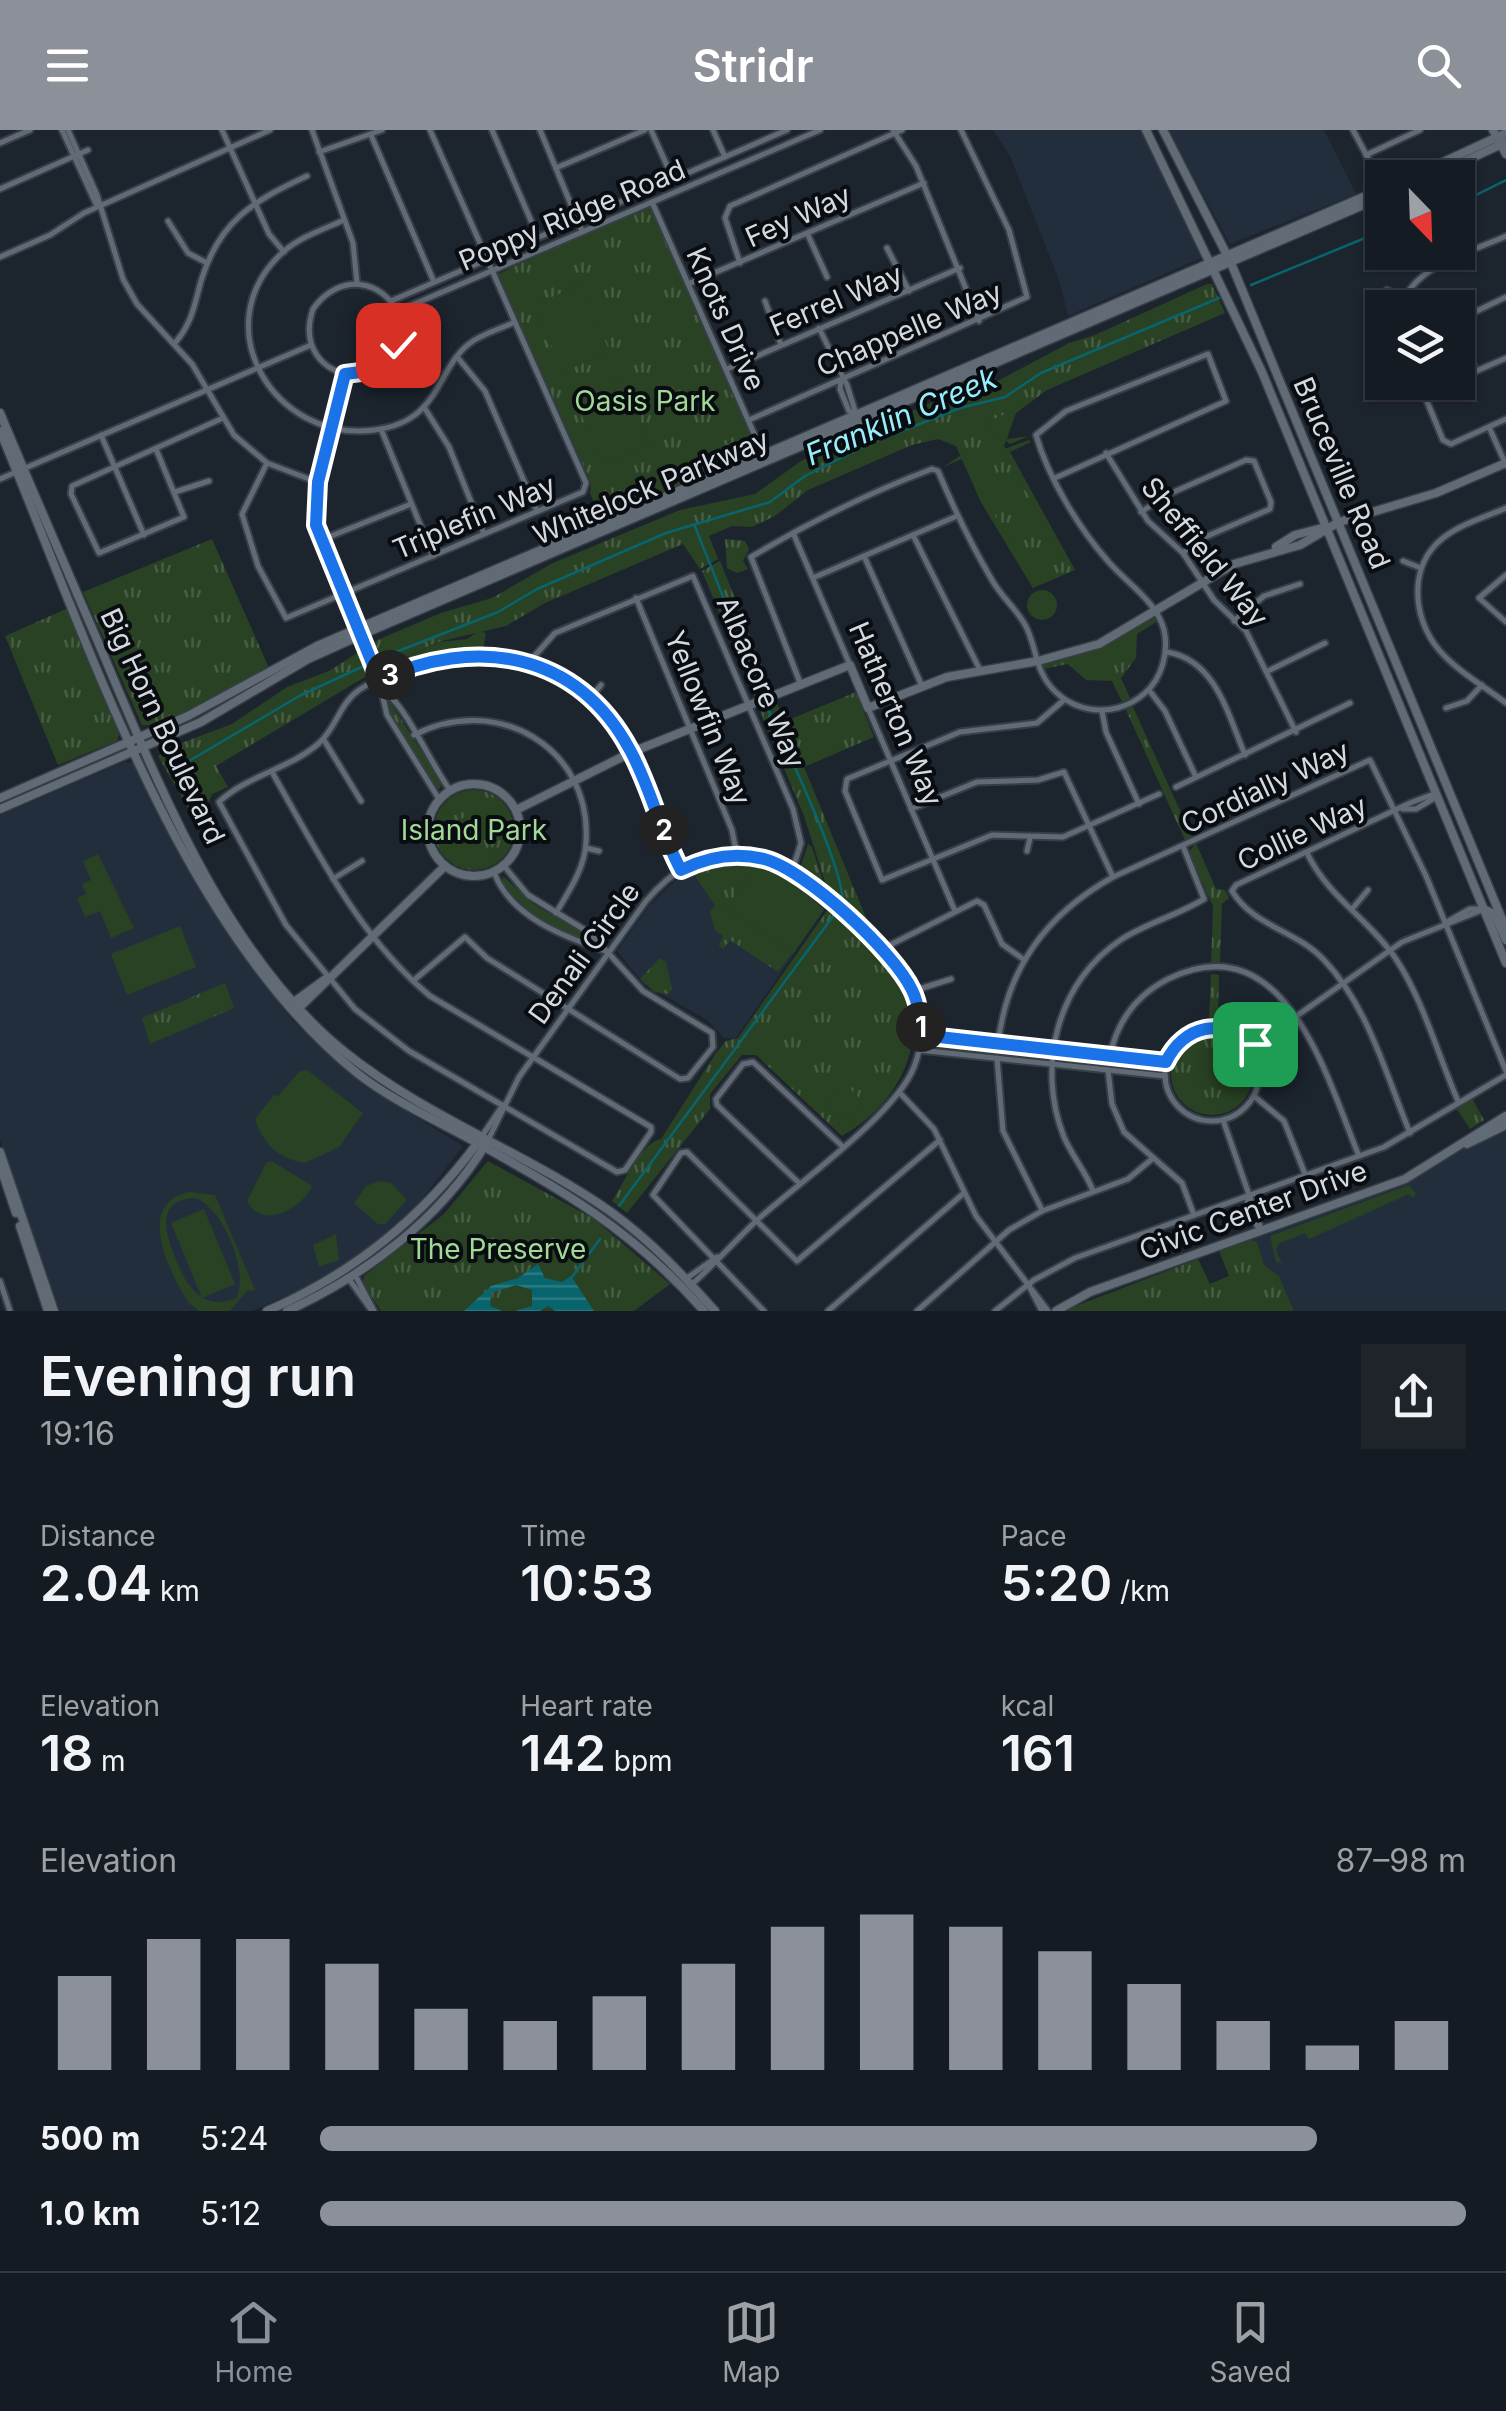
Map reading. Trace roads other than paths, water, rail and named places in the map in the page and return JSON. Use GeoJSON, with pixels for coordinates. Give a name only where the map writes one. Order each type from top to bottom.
{"type":"FeatureCollection","features":[{"type":"Feature","properties":{"kind":"main road","name":"Bruceville Road"},"geometry":{"type":"LineString","coordinates":[[1146,130],[1213,266],[1326,527],[1506,963]]}},
{"type":"Feature","properties":{"kind":"main road","name":"Bruceville Road"},"geometry":{"type":"LineString","coordinates":[[1163,130],[1228,259],[1506,929]]}},
{"type":"Feature","properties":{"kind":"main road"},"geometry":{"type":"LineString","coordinates":[[1456,160],[1502,142]]}},
{"type":"Feature","properties":{"kind":"main road"},"geometry":{"type":"LineString","coordinates":[[1465,160],[1502,142]]}},
{"type":"Feature","properties":{"kind":"main road","name":"Whitelock Parkway"},"geometry":{"type":"LineString","coordinates":[[1347,208],[1365,197]]}},
{"type":"Feature","properties":{"kind":"main road","name":"Whitelock Parkway"},"geometry":{"type":"LineString","coordinates":[[359,632],[1365,202]]}},
{"type":"Feature","properties":{"kind":"main road","name":"Big Horn Boulevard"},"geometry":{"type":"LineString","coordinates":[[0,413],[20,470],[136,745],[235,937],[298,1020],[365,1079],[483,1142]]}},
{"type":"Feature","properties":{"kind":"main road","name":"Whitelock Parkway"},"geometry":{"type":"LineString","coordinates":[[0,798],[201,722],[359,632],[764,454],[857,418]]}},
{"type":"Feature","properties":{"kind":"main road","name":"Big Horn Boulevard"},"geometry":{"type":"LineString","coordinates":[[0,431],[20,470]]}},
{"type":"Feature","properties":{"kind":"main road"},"geometry":{"type":"LineString","coordinates":[[868,708],[922,686],[1098,644],[1203,582],[1259,555],[1300,544],[1339,522],[1436,494],[1506,464]]}},
{"type":"Feature","properties":{"kind":"main road"},"geometry":{"type":"LineString","coordinates":[[359,632],[379,680]]}},
{"type":"Feature","properties":{"kind":"main road"},"geometry":{"type":"LineString","coordinates":[[516,810],[632,752],[850,664]]}},
{"type":"Feature","properties":{"kind":"main road","name":"Hatherton Way"},"geometry":{"type":"LineString","coordinates":[[850,664],[868,708]]}},
{"type":"Feature","properties":{"kind":"main road","name":"Whitelock Parkway"},"geometry":{"type":"LineString","coordinates":[[0,809],[136,745]]}},
{"type":"Feature","properties":{"kind":"main road","name":"Big Horn Boulevard"},"geometry":{"type":"LineString","coordinates":[[136,745],[242,934],[296,1005],[370,1072],[606,1218],[640,1243],[714,1311]]}},
{"type":"Feature","properties":{"kind":"main road"},"geometry":{"type":"LineString","coordinates":[[487,786],[504,795],[516,810],[519,840],[504,866],[494,872],[466,876],[444,866],[432,852],[428,832],[440,798],[450,790],[487,786]]}},
{"type":"Feature","properties":{"kind":"main road","name":"Bruceville Road"},"geometry":{"type":"LineString","coordinates":[[1436,797],[1447,800],[1468,839]]}},
{"type":"Feature","properties":{"kind":"main road"},"geometry":{"type":"LineString","coordinates":[[296,1005],[444,866]]}},
{"type":"Feature","properties":{"kind":"main road","name":"Bruceville Road"},"geometry":{"type":"LineString","coordinates":[[1483,909],[1494,914],[1506,940]]}},
{"type":"Feature","properties":{"kind":"main road","name":"Civic Center Drive"},"geometry":{"type":"LineString","coordinates":[[1056,1311],[1090,1292],[1405,1179],[1506,1116]]}},
{"type":"Feature","properties":{"kind":"main road","name":"Civic Center Drive"},"geometry":{"type":"LineString","coordinates":[[1462,1144],[1506,1125]]}},
{"type":"Feature","properties":{"kind":"main road"},"geometry":{"type":"LineString","coordinates":[[287,1311],[352,1277],[435,1208],[483,1142]]}},
{"type":"Feature","properties":{"kind":"main road"},"geometry":{"type":"LineString","coordinates":[[266,1311],[326,1282],[380,1246],[418,1212],[483,1142]]}},
{"type":"Feature","properties":{"kind":"main road"},"geometry":{"type":"LineString","coordinates":[[0,1152],[51,1311]]}},
{"type":"Feature","properties":{"kind":"main road"},"geometry":{"type":"LineString","coordinates":[[0,1165],[51,1311]]}},
{"type":"Feature","properties":{"kind":"main road","name":"Big Horn Boulevard"},"geometry":{"type":"LineString","coordinates":[[685,1284],[704,1311]]}},
{"type":"Feature","properties":{"kind":"street"},"geometry":{"type":"LineString","coordinates":[[0,143],[30,130]]}},
{"type":"Feature","properties":{"kind":"street"},"geometry":{"type":"LineString","coordinates":[[65,130],[130,293],[174,344],[234,434],[267,463],[318,482]]}},
{"type":"Feature","properties":{"kind":"street"},"geometry":{"type":"LineString","coordinates":[[222,130],[254,200],[284,252]]}},
{"type":"Feature","properties":{"kind":"street"},"geometry":{"type":"LineString","coordinates":[[0,258],[98,206],[270,130]]}},
{"type":"Feature","properties":{"kind":"street"},"geometry":{"type":"LineString","coordinates":[[312,130],[355,250],[357,283]]}},
{"type":"Feature","properties":{"kind":"street"},"geometry":{"type":"LineString","coordinates":[[318,152],[382,130]]}},
{"type":"Feature","properties":{"kind":"street","name":"Triplefin Way"},"geometry":{"type":"LineString","coordinates":[[267,463],[242,514],[279,612],[292,618],[584,492],[586,483],[430,130]]}},
{"type":"Feature","properties":{"kind":"street"},"geometry":{"type":"LineString","coordinates":[[492,130],[538,237]]}},
{"type":"Feature","properties":{"kind":"street"},"geometry":{"type":"LineString","coordinates":[[540,130],[582,232]]}},
{"type":"Feature","properties":{"kind":"street"},"geometry":{"type":"LineString","coordinates":[[556,168],[648,130],[673,179]]}},
{"type":"Feature","properties":{"kind":"street"},"geometry":{"type":"LineString","coordinates":[[713,130],[725,156]]}},
{"type":"Feature","properties":{"kind":"street","name":"Poppy Ridge Road"},"geometry":{"type":"LineString","coordinates":[[391,301],[787,130]]}},
{"type":"Feature","properties":{"kind":"street","name":"Poppy Ridge Road"},"geometry":{"type":"LineString","coordinates":[[400,318],[405,308],[820,130]]}},
{"type":"Feature","properties":{"kind":"street","name":"Chappelle Way"},"geometry":{"type":"LineString","coordinates":[[749,420],[979,321],[1029,294],[1009,230],[961,130]]}},
{"type":"Feature","properties":{"kind":"street"},"geometry":{"type":"LineString","coordinates":[[1352,130],[1369,160]]}},
{"type":"Feature","properties":{"kind":"street"},"geometry":{"type":"LineString","coordinates":[[1366,154],[1420,130]]}},
{"type":"Feature","properties":{"kind":"street"},"geometry":{"type":"LineString","coordinates":[[740,263],[725,218],[730,206],[897,131],[924,184],[979,321]]}},
{"type":"Feature","properties":{"kind":"street"},"geometry":{"type":"LineString","coordinates":[[371,135],[434,282]]}},
{"type":"Feature","properties":{"kind":"street"},"geometry":{"type":"LineString","coordinates":[[0,189],[88,150]]}},
{"type":"Feature","properties":{"kind":"street"},"geometry":{"type":"LineString","coordinates":[[174,344],[193,317],[207,263],[242,209],[306,176]]}},
{"type":"Feature","properties":{"kind":"street","name":"Fey Way"},"geometry":{"type":"LineString","coordinates":[[688,284],[924,184]]}},
{"type":"Feature","properties":{"kind":"street","name":"Knots Drive"},"geometry":{"type":"LineString","coordinates":[[652,202],[764,454]]}},
{"type":"Feature","properties":{"kind":"street"},"geometry":{"type":"LineString","coordinates":[[344,220],[284,252],[254,298],[250,327],[257,367],[286,407],[330,431],[381,429],[424,406],[473,340],[515,322]]}},
{"type":"Feature","properties":{"kind":"street"},"geometry":{"type":"LineString","coordinates":[[168,221],[188,253],[207,263]]}},
{"type":"Feature","properties":{"kind":"street"},"geometry":{"type":"LineString","coordinates":[[808,235],[827,277]]}},
{"type":"Feature","properties":{"kind":"street"},"geometry":{"type":"LineString","coordinates":[[1410,290],[1424,273],[1506,236]]}},
{"type":"Feature","properties":{"kind":"street"},"geometry":{"type":"LineString","coordinates":[[887,248],[909,291]]}},
{"type":"Feature","properties":{"kind":"street","name":"Ferrel Way"},"geometry":{"type":"LineString","coordinates":[[727,369],[960,268]]}},
{"type":"Feature","properties":{"kind":"street"},"geometry":{"type":"LineString","coordinates":[[357,283],[378,289],[391,301],[400,318],[400,341],[388,361],[368,373],[345,374],[326,365],[312,345],[310,320],[320,298],[341,285],[357,283]]}},
{"type":"Feature","properties":{"kind":"street"},"geometry":{"type":"LineString","coordinates":[[1475,312],[1506,297]]}},
{"type":"Feature","properties":{"kind":"street"},"geometry":{"type":"LineString","coordinates":[[765,301],[782,345]]}},
{"type":"Feature","properties":{"kind":"street"},"geometry":{"type":"LineString","coordinates":[[819,328],[857,408],[857,418]]}},
{"type":"Feature","properties":{"kind":"street"},"geometry":{"type":"LineString","coordinates":[[0,479],[312,345]]}},
{"type":"Feature","properties":{"kind":"street"},"geometry":{"type":"LineString","coordinates":[[801,685],[750,560],[826,514],[935,470],[992,580],[1031,634],[1048,684],[1064,700],[1102,711],[1128,704],[1149,690],[1166,652],[1156,612],[1104,558],[1055,478],[1036,432],[1066,412],[1208,354],[1226,401],[1055,478]]}},
{"type":"Feature","properties":{"kind":"street"},"geometry":{"type":"LineString","coordinates":[[458,358],[485,391],[537,511]]}},
{"type":"Feature","properties":{"kind":"street"},"geometry":{"type":"LineString","coordinates":[[1476,371],[1506,358]]}},
{"type":"Feature","properties":{"kind":"street"},"geometry":{"type":"LineString","coordinates":[[345,374],[318,482],[315,515],[320,540],[359,632]]}},
{"type":"Feature","properties":{"kind":"street"},"geometry":{"type":"LineString","coordinates":[[1426,400],[1443,440],[1451,444],[1506,420]]}},
{"type":"Feature","properties":{"kind":"street"},"geometry":{"type":"LineString","coordinates":[[424,406],[449,447],[484,534]]}},
{"type":"Feature","properties":{"kind":"street"},"geometry":{"type":"LineString","coordinates":[[156,449],[184,517],[99,553],[70,490],[114,467],[224,418]]}},
{"type":"Feature","properties":{"kind":"street"},"geometry":{"type":"LineString","coordinates":[[1489,427],[1506,464]]}},
{"type":"Feature","properties":{"kind":"street"},"geometry":{"type":"LineString","coordinates":[[381,429],[433,556]]}},
{"type":"Feature","properties":{"kind":"street"},"geometry":{"type":"LineString","coordinates":[[101,435],[144,536]]}},
{"type":"Feature","properties":{"kind":"street","name":"Sheffield Way"},"geometry":{"type":"LineString","coordinates":[[1106,453],[1141,512],[1183,553],[1246,632],[1296,732]]}},
{"type":"Feature","properties":{"kind":"street"},"geometry":{"type":"LineString","coordinates":[[1141,512],[1192,482],[1246,460],[1254,461],[1271,502],[1270,509],[1198,540],[1183,553]]}},
{"type":"Feature","properties":{"kind":"street"},"geometry":{"type":"LineString","coordinates":[[175,492],[208,481]]}},
{"type":"Feature","properties":{"kind":"street"},"geometry":{"type":"LineString","coordinates":[[320,540],[411,504]]}},
{"type":"Feature","properties":{"kind":"street"},"geometry":{"type":"LineString","coordinates":[[1506,508],[1443,538],[1421,568],[1418,601],[1430,635],[1447,658],[1506,703]]}},
{"type":"Feature","properties":{"kind":"street"},"geometry":{"type":"LineString","coordinates":[[815,577],[957,516]]}},
{"type":"Feature","properties":{"kind":"street","name":"Hatherton Way"},"geometry":{"type":"LineString","coordinates":[[794,535],[850,664]]}},
{"type":"Feature","properties":{"kind":"street"},"geometry":{"type":"LineString","coordinates":[[913,535],[936,590],[975,652],[980,670]]}},
{"type":"Feature","properties":{"kind":"street"},"geometry":{"type":"LineString","coordinates":[[864,556],[922,686]]}},
{"type":"Feature","properties":{"kind":"street"},"geometry":{"type":"LineString","coordinates":[[1403,561],[1421,568]]}},
{"type":"Feature","properties":{"kind":"street"},"geometry":{"type":"LineString","coordinates":[[1506,575],[1479,598],[1506,622]]}},
{"type":"Feature","properties":{"kind":"street","name":"Albacore Way"},"geometry":{"type":"LineString","coordinates":[[529,662],[555,632],[693,576],[799,828],[801,843],[792,871]]}},
{"type":"Feature","properties":{"kind":"street"},"geometry":{"type":"LineString","coordinates":[[1234,621],[1264,596],[1300,584]]}},
{"type":"Feature","properties":{"kind":"street","name":"Yellowfin Way"},"geometry":{"type":"LineString","coordinates":[[636,598],[732,830],[737,856]]}},
{"type":"Feature","properties":{"kind":"street"},"geometry":{"type":"LineString","coordinates":[[1268,671],[1325,643]]}},
{"type":"Feature","properties":{"kind":"street"},"geometry":{"type":"LineString","coordinates":[[1166,652],[1188,657],[1208,674],[1246,754]]}},
{"type":"Feature","properties":{"kind":"street"},"geometry":{"type":"LineString","coordinates":[[272,772],[333,878],[413,982],[635,1116],[651,1132],[624,1170],[617,1172],[394,1040],[363,1016],[286,925],[219,806],[222,798],[322,740],[351,696],[379,680],[448,656],[486,654],[529,662],[590,698],[632,752],[681,870]]}},
{"type":"Feature","properties":{"kind":"street"},"geometry":{"type":"LineString","coordinates":[[379,680],[385,693],[397,701],[450,790]]}},
{"type":"Feature","properties":{"kind":"street"},"geometry":{"type":"LineString","coordinates":[[590,698],[602,685]]}},
{"type":"Feature","properties":{"kind":"street"},"geometry":{"type":"LineString","coordinates":[[1446,708],[1467,700],[1482,685]]}},
{"type":"Feature","properties":{"kind":"street"},"geometry":{"type":"LineString","coordinates":[[1149,690],[1166,711],[1196,777]]}},
{"type":"Feature","properties":{"kind":"street"},"geometry":{"type":"LineString","coordinates":[[385,693],[382,702],[386,715],[440,798]]}},
{"type":"Feature","properties":{"kind":"street"},"geometry":{"type":"LineString","coordinates":[[1064,700],[1037,723],[974,728],[844,782],[882,880],[992,834],[1063,837],[1159,794]]}},
{"type":"Feature","properties":{"kind":"street"},"geometry":{"type":"LineString","coordinates":[[1176,787],[1350,703]]}},
{"type":"Feature","properties":{"kind":"street","name":"Hatherton Way"},"geometry":{"type":"LineString","coordinates":[[868,708],[955,911]]}},
{"type":"Feature","properties":{"kind":"street"},"geometry":{"type":"LineString","coordinates":[[1102,711],[1106,732],[1139,804]]}},
{"type":"Feature","properties":{"kind":"street"},"geometry":{"type":"LineString","coordinates":[[414,734],[445,721],[472,718],[518,727],[554,752],[575,780],[586,819],[586,848],[574,882],[556,913]]}},
{"type":"Feature","properties":{"kind":"street"},"geometry":{"type":"LineString","coordinates":[[322,740],[362,801]]}},
{"type":"Feature","properties":{"kind":"street","name":"Cordially Way"},"geometry":{"type":"LineString","coordinates":[[995,1311],[1028,1284],[1075,1258],[1359,1156],[1410,1132],[1506,1073],[1400,810],[1370,760],[1113,877],[1056,917],[1023,959],[1009,992],[998,1044]]}},
{"type":"Feature","properties":{"kind":"street"},"geometry":{"type":"LineString","coordinates":[[910,808],[977,782],[1038,780],[1060,771],[1067,775],[1113,877]]}},
{"type":"Feature","properties":{"kind":"street","name":"Collie Way"},"geometry":{"type":"LineString","coordinates":[[1410,1132],[1344,982],[1310,946],[1251,915],[1232,892],[1236,885],[1436,797]]}},
{"type":"Feature","properties":{"kind":"street"},"geometry":{"type":"LineString","coordinates":[[1027,851],[1030,838]]}},
{"type":"Feature","properties":{"kind":"street"},"geometry":{"type":"LineString","coordinates":[[1093,1191],[1063,1135],[1054,1100],[1053,1050],[1066,1002],[1100,956],[1130,934],[1204,899],[1183,846]]}},
{"type":"Feature","properties":{"kind":"street"},"geometry":{"type":"LineString","coordinates":[[586,848],[599,850]]}},
{"type":"Feature","properties":{"kind":"street"},"geometry":{"type":"LineString","coordinates":[[1307,853],[1325,886],[1389,950],[1458,1100]]}},
{"type":"Feature","properties":{"kind":"street","name":"Denali Circle"},"geometry":{"type":"LineString","coordinates":[[483,1142],[535,1054],[606,952],[657,888],[681,870],[705,860],[737,856],[766,859],[792,871],[880,950],[913,991],[920,1050],[900,1093],[685,1284]]}},
{"type":"Feature","properties":{"kind":"street"},"geometry":{"type":"LineString","coordinates":[[333,878],[362,861]]}},
{"type":"Feature","properties":{"kind":"street"},"geometry":{"type":"LineString","coordinates":[[413,982],[465,938],[488,958],[611,1039],[680,1079],[688,1078],[713,1047],[712,1032],[642,990],[590,933],[528,896],[504,866]]}},
{"type":"Feature","properties":{"kind":"street"},"geometry":{"type":"LineString","coordinates":[[494,872],[510,899],[527,914],[584,946],[606,952]]}},
{"type":"Feature","properties":{"kind":"street"},"geometry":{"type":"LineString","coordinates":[[1352,909],[1368,890]]}},
{"type":"Feature","properties":{"kind":"street"},"geometry":{"type":"LineString","coordinates":[[1495,903],[1506,898]]}},
{"type":"Feature","properties":{"kind":"street"},"geometry":{"type":"LineString","coordinates":[[880,950],[955,911],[981,902],[1002,944],[1023,959]]}},
{"type":"Feature","properties":{"kind":"street"},"geometry":{"type":"LineString","coordinates":[[1251,1048],[1389,950],[1483,909]]}},
{"type":"Feature","properties":{"kind":"street"},"geometry":{"type":"LineString","coordinates":[[1110,1056],[1119,1027],[1138,1000],[1185,973],[1213,969],[1250,976],[1274,990],[1298,1015],[1359,1156]]}},
{"type":"Feature","properties":{"kind":"street"},"geometry":{"type":"LineString","coordinates":[[913,991],[951,979]]}},
{"type":"Feature","properties":{"kind":"street"},"geometry":{"type":"LineString","coordinates":[[1205,1028],[1232,1032],[1251,1048],[1259,1072],[1254,1096],[1242,1110],[1223,1120],[1200,1119],[1182,1110],[1164,1076],[1166,1062],[1179,1041],[1205,1028]]}},
{"type":"Feature","properties":{"kind":"street"},"geometry":{"type":"LineString","coordinates":[[921,1035],[1166,1062]]}},
{"type":"Feature","properties":{"kind":"street"},"geometry":{"type":"LineString","coordinates":[[920,1050],[1164,1076]]}},
{"type":"Feature","properties":{"kind":"street"},"geometry":{"type":"LineString","coordinates":[[997,1058],[1003,1131],[1042,1211]]}},
{"type":"Feature","properties":{"kind":"street"},"geometry":{"type":"LineString","coordinates":[[799,1183],[718,1106],[716,1099],[743,1064],[753,1062],[841,1145]]}},
{"type":"Feature","properties":{"kind":"street"},"geometry":{"type":"LineString","coordinates":[[1108,1070],[1119,1122],[1152,1159],[1182,1183],[1194,1215]]}},
{"type":"Feature","properties":{"kind":"street"},"geometry":{"type":"LineString","coordinates":[[900,1093],[926,1118],[964,1193],[1045,1311]]}},
{"type":"Feature","properties":{"kind":"street"},"geometry":{"type":"LineString","coordinates":[[1254,1096],[1284,1121],[1305,1174]]}},
{"type":"Feature","properties":{"kind":"street"},"geometry":{"type":"LineString","coordinates":[[1223,1120],[1251,1216],[1260,1231]]}},
{"type":"Feature","properties":{"kind":"street"},"geometry":{"type":"LineString","coordinates":[[764,1311],[717,1257],[653,1195],[682,1153],[688,1152],[794,1260],[800,1260],[940,1140]]}},
{"type":"Feature","properties":{"kind":"street"},"geometry":{"type":"LineString","coordinates":[[917,1311],[994,1240],[1042,1211],[1137,1174],[1152,1159]]}},
{"type":"Feature","properties":{"kind":"street"},"geometry":{"type":"LineString","coordinates":[[834,1309],[964,1193]]}},
{"type":"Feature","properties":{"kind":"street"},"geometry":{"type":"LineString","coordinates":[[352,1277],[373,1311]]}},
{"type":"Feature","properties":{"kind":"street"},"geometry":{"type":"LineString","coordinates":[[0,1281],[10,1311]]}},
{"type":"Feature","properties":{"kind":"water"},"geometry":{"type":"Polygon","coordinates":[[[538,1264],[545,1278],[562,1282],[571,1276],[594,1311],[555,1311],[548,1306],[540,1311],[515,1311],[532,1306],[532,1290],[516,1285],[491,1293],[490,1306],[502,1311],[464,1311],[491,1286],[518,1278],[538,1264]]]}},
{"type":"Feature","properties":{"kind":"waterway","name":"Franklin Creek"},"geometry":{"type":"LineString","coordinates":[[1475,196],[1506,180]]}},
{"type":"Feature","properties":{"kind":"waterway","name":"Franklin Creek"},"geometry":{"type":"LineString","coordinates":[[1251,285],[1365,238]]}},
{"type":"Feature","properties":{"kind":"waterway","name":"Franklin Creek"},"geometry":{"type":"LineString","coordinates":[[378,659],[498,612],[537,589],[666,533],[770,502],[805,476],[869,444],[960,408],[1005,397],[1041,373],[1219,298]]}},
{"type":"Feature","properties":{"kind":"waterway"},"geometry":{"type":"LineString","coordinates":[[694,524],[762,694]]}},
{"type":"Feature","properties":{"kind":"waterway","name":"Franklin Creek"},"geometry":{"type":"LineString","coordinates":[[189,761],[301,695],[366,665]]}},
{"type":"Feature","properties":{"kind":"waterway"},"geometry":{"type":"LineString","coordinates":[[765,703],[835,865],[842,904]]}},
{"type":"Feature","properties":{"kind":"waterway"},"geometry":{"type":"LineString","coordinates":[[619,1206],[834,915]]}},
{"type":"Feature","properties":{"kind":"waterway"},"geometry":{"type":"LineString","coordinates":[[572,1277],[600,1239]]}},
{"type":"Feature","properties":{"kind":"park label","name":"Oasis Park"},"geometry":{"type":"Point","coordinates":[645,401]}},
{"type":"Feature","properties":{"kind":"park label","name":"Island Park"},"geometry":{"type":"Point","coordinates":[474,830]}},
{"type":"Feature","properties":{"kind":"park label","name":"The Preserve"},"geometry":{"type":"Point","coordinates":[498,1249]}}]}
